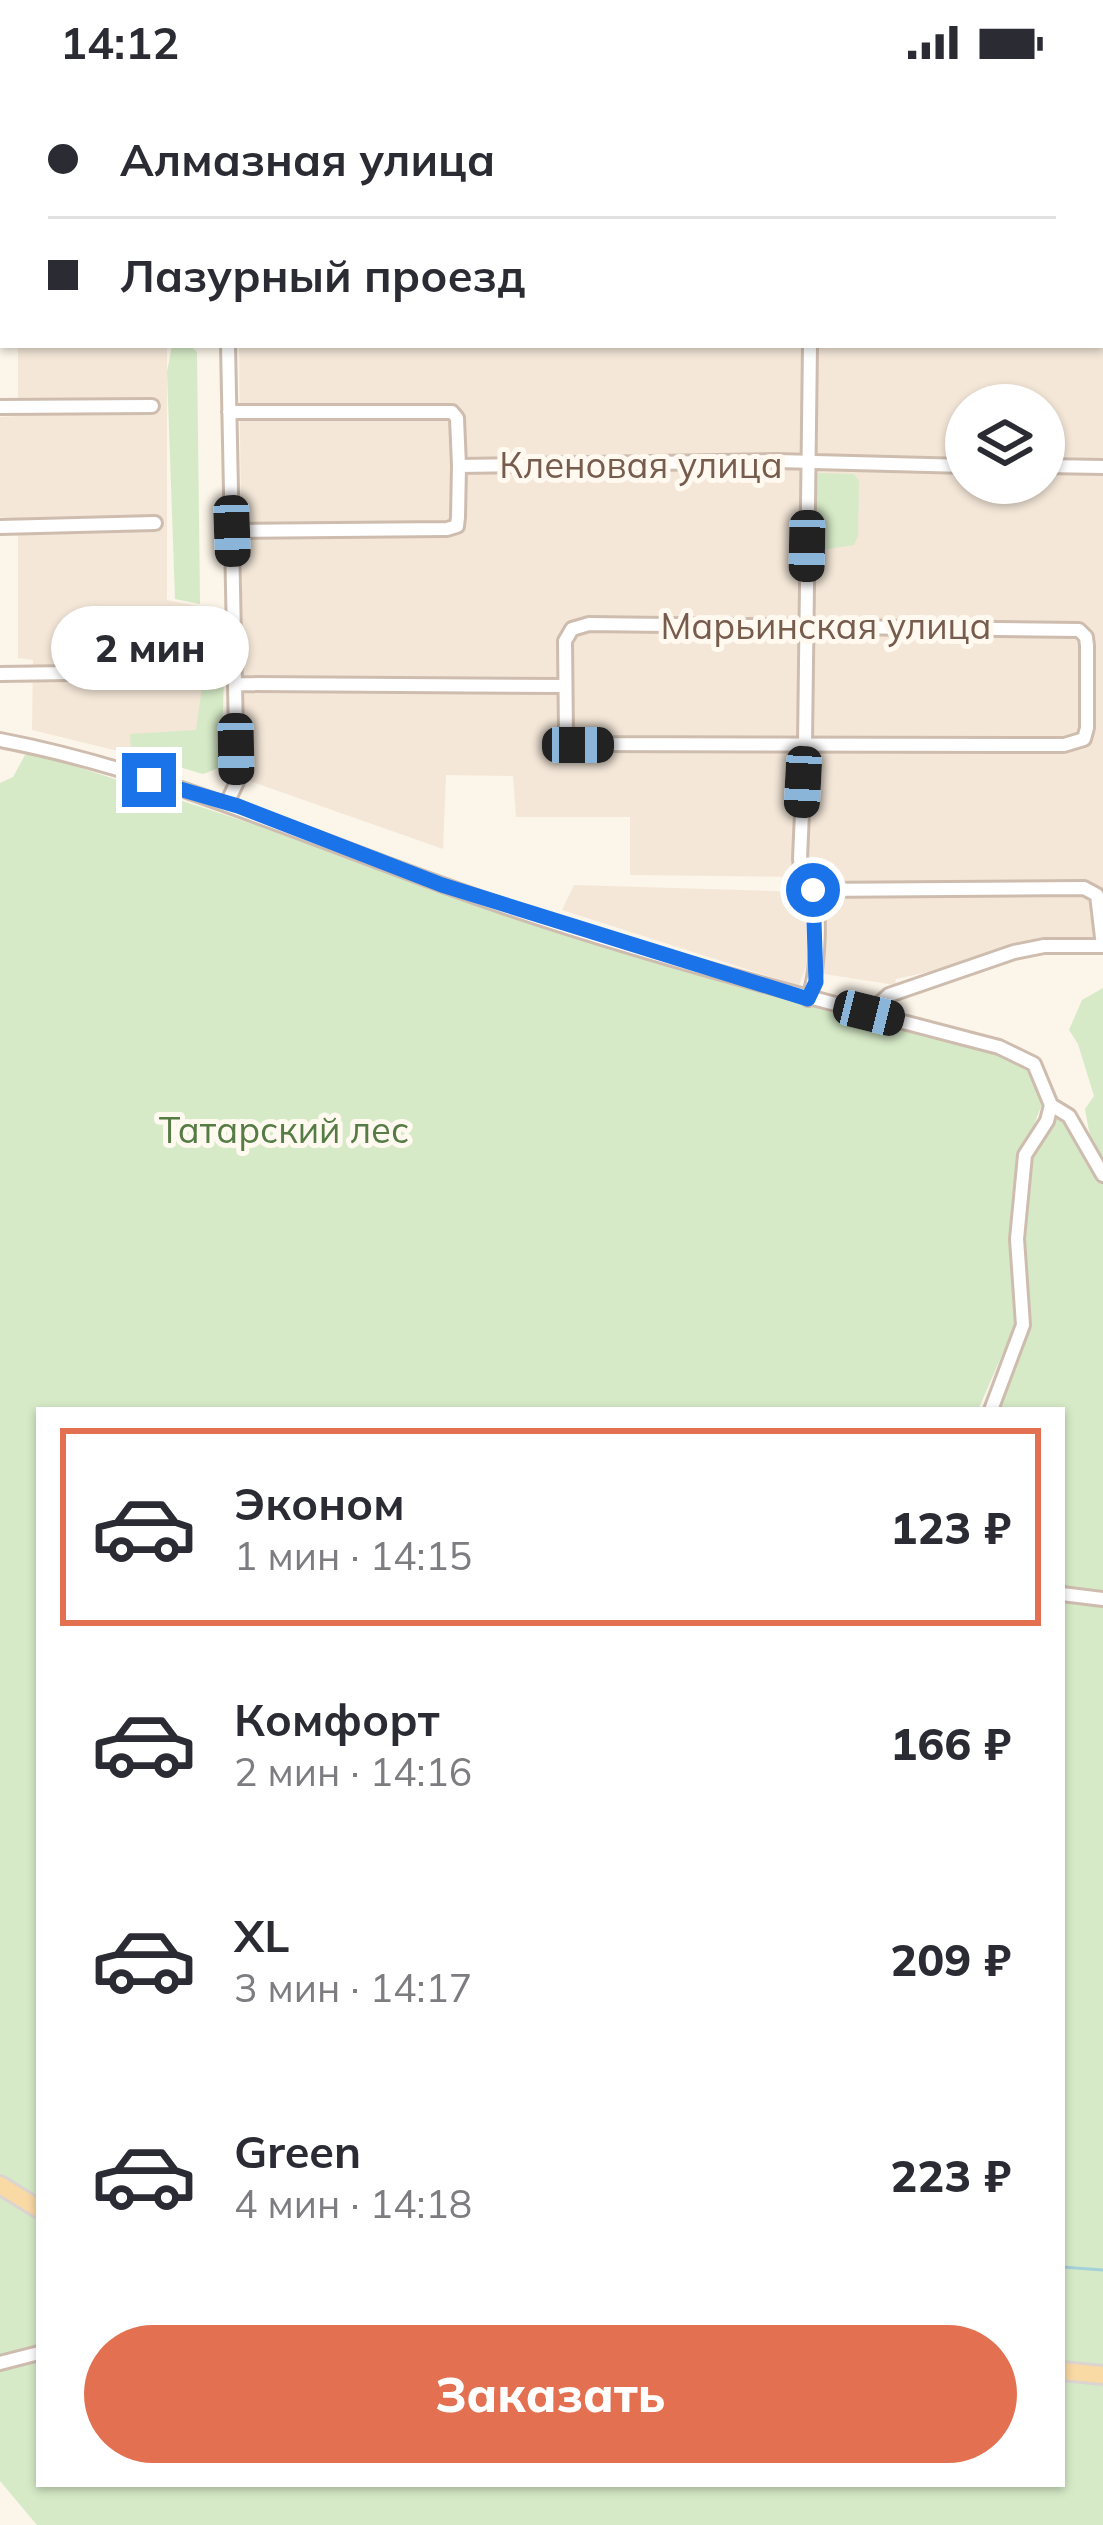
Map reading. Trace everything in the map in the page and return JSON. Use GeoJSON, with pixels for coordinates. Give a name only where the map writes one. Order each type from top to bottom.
{"type":"FeatureCollection","features":[{"type":"Feature","properties":{"kind":"main road"},"geometry":{"type":"LineString","coordinates":[[0,2185],[36,2207]]}},
{"type":"Feature","properties":{"kind":"main road"},"geometry":{"type":"LineString","coordinates":[[1065,2372],[1103,2375]]}},
{"type":"Feature","properties":{"kind":"street"},"geometry":{"type":"LineString","coordinates":[[227,803],[237,782],[228,348]]}},
{"type":"Feature","properties":{"kind":"street"},"geometry":{"type":"LineString","coordinates":[[808,999],[816,982],[813,890],[800,874],[810,348]]}},
{"type":"Feature","properties":{"kind":"street"},"geometry":{"type":"LineString","coordinates":[[0,407],[152,406]]}},
{"type":"Feature","properties":{"kind":"street"},"geometry":{"type":"LineString","coordinates":[[230,412],[452,412],[457,418],[458,466]]}},
{"type":"Feature","properties":{"kind":"street","name":"Кленовая улица"},"geometry":{"type":"LineString","coordinates":[[232,531],[447,529],[457,526],[458,466],[777,461],[945,466]]}},
{"type":"Feature","properties":{"kind":"street"},"geometry":{"type":"LineString","coordinates":[[1065,466],[1103,467]]}},
{"type":"Feature","properties":{"kind":"street"},"geometry":{"type":"LineString","coordinates":[[0,526],[155,523]]}},
{"type":"Feature","properties":{"kind":"street","name":"Марьинская улица"},"geometry":{"type":"LineString","coordinates":[[580,626],[806,628],[1079,630],[1087,646],[1084,739],[1075,743],[578,745],[566,736],[565,641],[580,626]]}},
{"type":"Feature","properties":{"kind":"street"},"geometry":{"type":"LineString","coordinates":[[0,674],[142,672]]}},
{"type":"Feature","properties":{"kind":"street"},"geometry":{"type":"LineString","coordinates":[[235,684],[565,686]]}},
{"type":"Feature","properties":{"kind":"street"},"geometry":{"type":"LineString","coordinates":[[1087,688],[1103,688]]}},
{"type":"Feature","properties":{"kind":"street"},"geometry":{"type":"LineString","coordinates":[[0,740],[227,803],[442,885],[808,999],[998,1047],[1034,1064],[1052,1105],[1069,1116],[1103,1175]]}},
{"type":"Feature","properties":{"kind":"street"},"geometry":{"type":"LineString","coordinates":[[813,890],[1084,888],[1097,895],[1103,946],[1044,946],[1014,952],[889,995],[869,1013]]}},
{"type":"Feature","properties":{"kind":"street"},"geometry":{"type":"LineString","coordinates":[[992,1407],[1024,1325],[1017,1239],[1025,1155],[1052,1105]]}},
{"type":"Feature","properties":{"kind":"street"},"geometry":{"type":"LineString","coordinates":[[1065,1594],[1103,1599]]}},
{"type":"Feature","properties":{"kind":"street"},"geometry":{"type":"LineString","coordinates":[[0,2363],[36,2355]]}},
{"type":"Feature","properties":{"kind":"shaded area"},"geometry":{"type":"Polygon","coordinates":[[[18,348],[167,348],[167,600],[202,607],[208,773],[32,730],[33,660],[18,658],[18,519],[0,517],[0,417],[18,416],[18,348]]]}},
{"type":"Feature","properties":{"kind":"shaded area"},"geometry":{"type":"Polygon","coordinates":[[[239,348],[804,348],[797,877],[630,875],[630,817],[516,817],[513,776],[446,775],[443,849],[244,779],[239,348]]]}},
{"type":"Feature","properties":{"kind":"shaded area"},"geometry":{"type":"Polygon","coordinates":[[[816,348],[1103,348],[1103,940],[1046,939],[1016,945],[960,965],[896,979],[895,985],[811,972],[807,816],[816,348]]]}},
{"type":"Feature","properties":{"kind":"shaded area"},"geometry":{"type":"Polygon","coordinates":[[[574,885],[804,892],[808,960],[799,986],[562,910],[574,885]]]}},
{"type":"Feature","properties":{"kind":"green space"},"geometry":{"type":"Polygon","coordinates":[[[171,348],[197,352],[200,604],[175,599],[167,372],[171,348]]]}},
{"type":"Feature","properties":{"kind":"green space"},"geometry":{"type":"Polygon","coordinates":[[[854,474],[859,481],[854,545],[815,551],[813,547],[815,476],[854,474]]]}},
{"type":"Feature","properties":{"kind":"green space"},"geometry":{"type":"Polygon","coordinates":[[[224,679],[221,767],[203,774],[131,753],[130,734],[196,730],[203,680],[224,679]]]}},
{"type":"Feature","properties":{"kind":"green space","name":"Татарский лес"},"geometry":{"type":"Polygon","coordinates":[[[25,755],[41,755],[848,1018],[970,1045],[1037,1075],[1042,1104],[1024,1151],[1011,1246],[1015,1325],[979,1407],[36,1407],[36,2487],[1065,2487],[1065,1599],[1103,1605],[1103,2525],[37,2525],[0,2481],[0,783],[13,777],[25,755]]]}},
{"type":"Feature","properties":{"kind":"green space"},"geometry":{"type":"Polygon","coordinates":[[[1103,988],[1103,1161],[1091,1142],[1085,1109],[1094,1096],[1069,1030],[1082,1000],[1103,988]]]}},
{"type":"Feature","properties":{"kind":"green space"},"geometry":{"type":"Polygon","coordinates":[[[1063,1117],[1103,1183],[1103,1596],[1065,1592],[1065,1407],[997,1407],[1028,1320],[1021,1238],[1029,1156],[1051,1121],[1063,1117]]]}},
{"type":"Feature","properties":{"kind":"waterway"},"geometry":{"type":"LineString","coordinates":[[1065,2267],[1103,2270]]}},
{"type":"Feature","properties":{"kind":"route"},"geometry":{"type":"LineString","coordinates":[[149,780],[238,806],[442,885],[808,999],[816,982],[813,890]]}}]}
